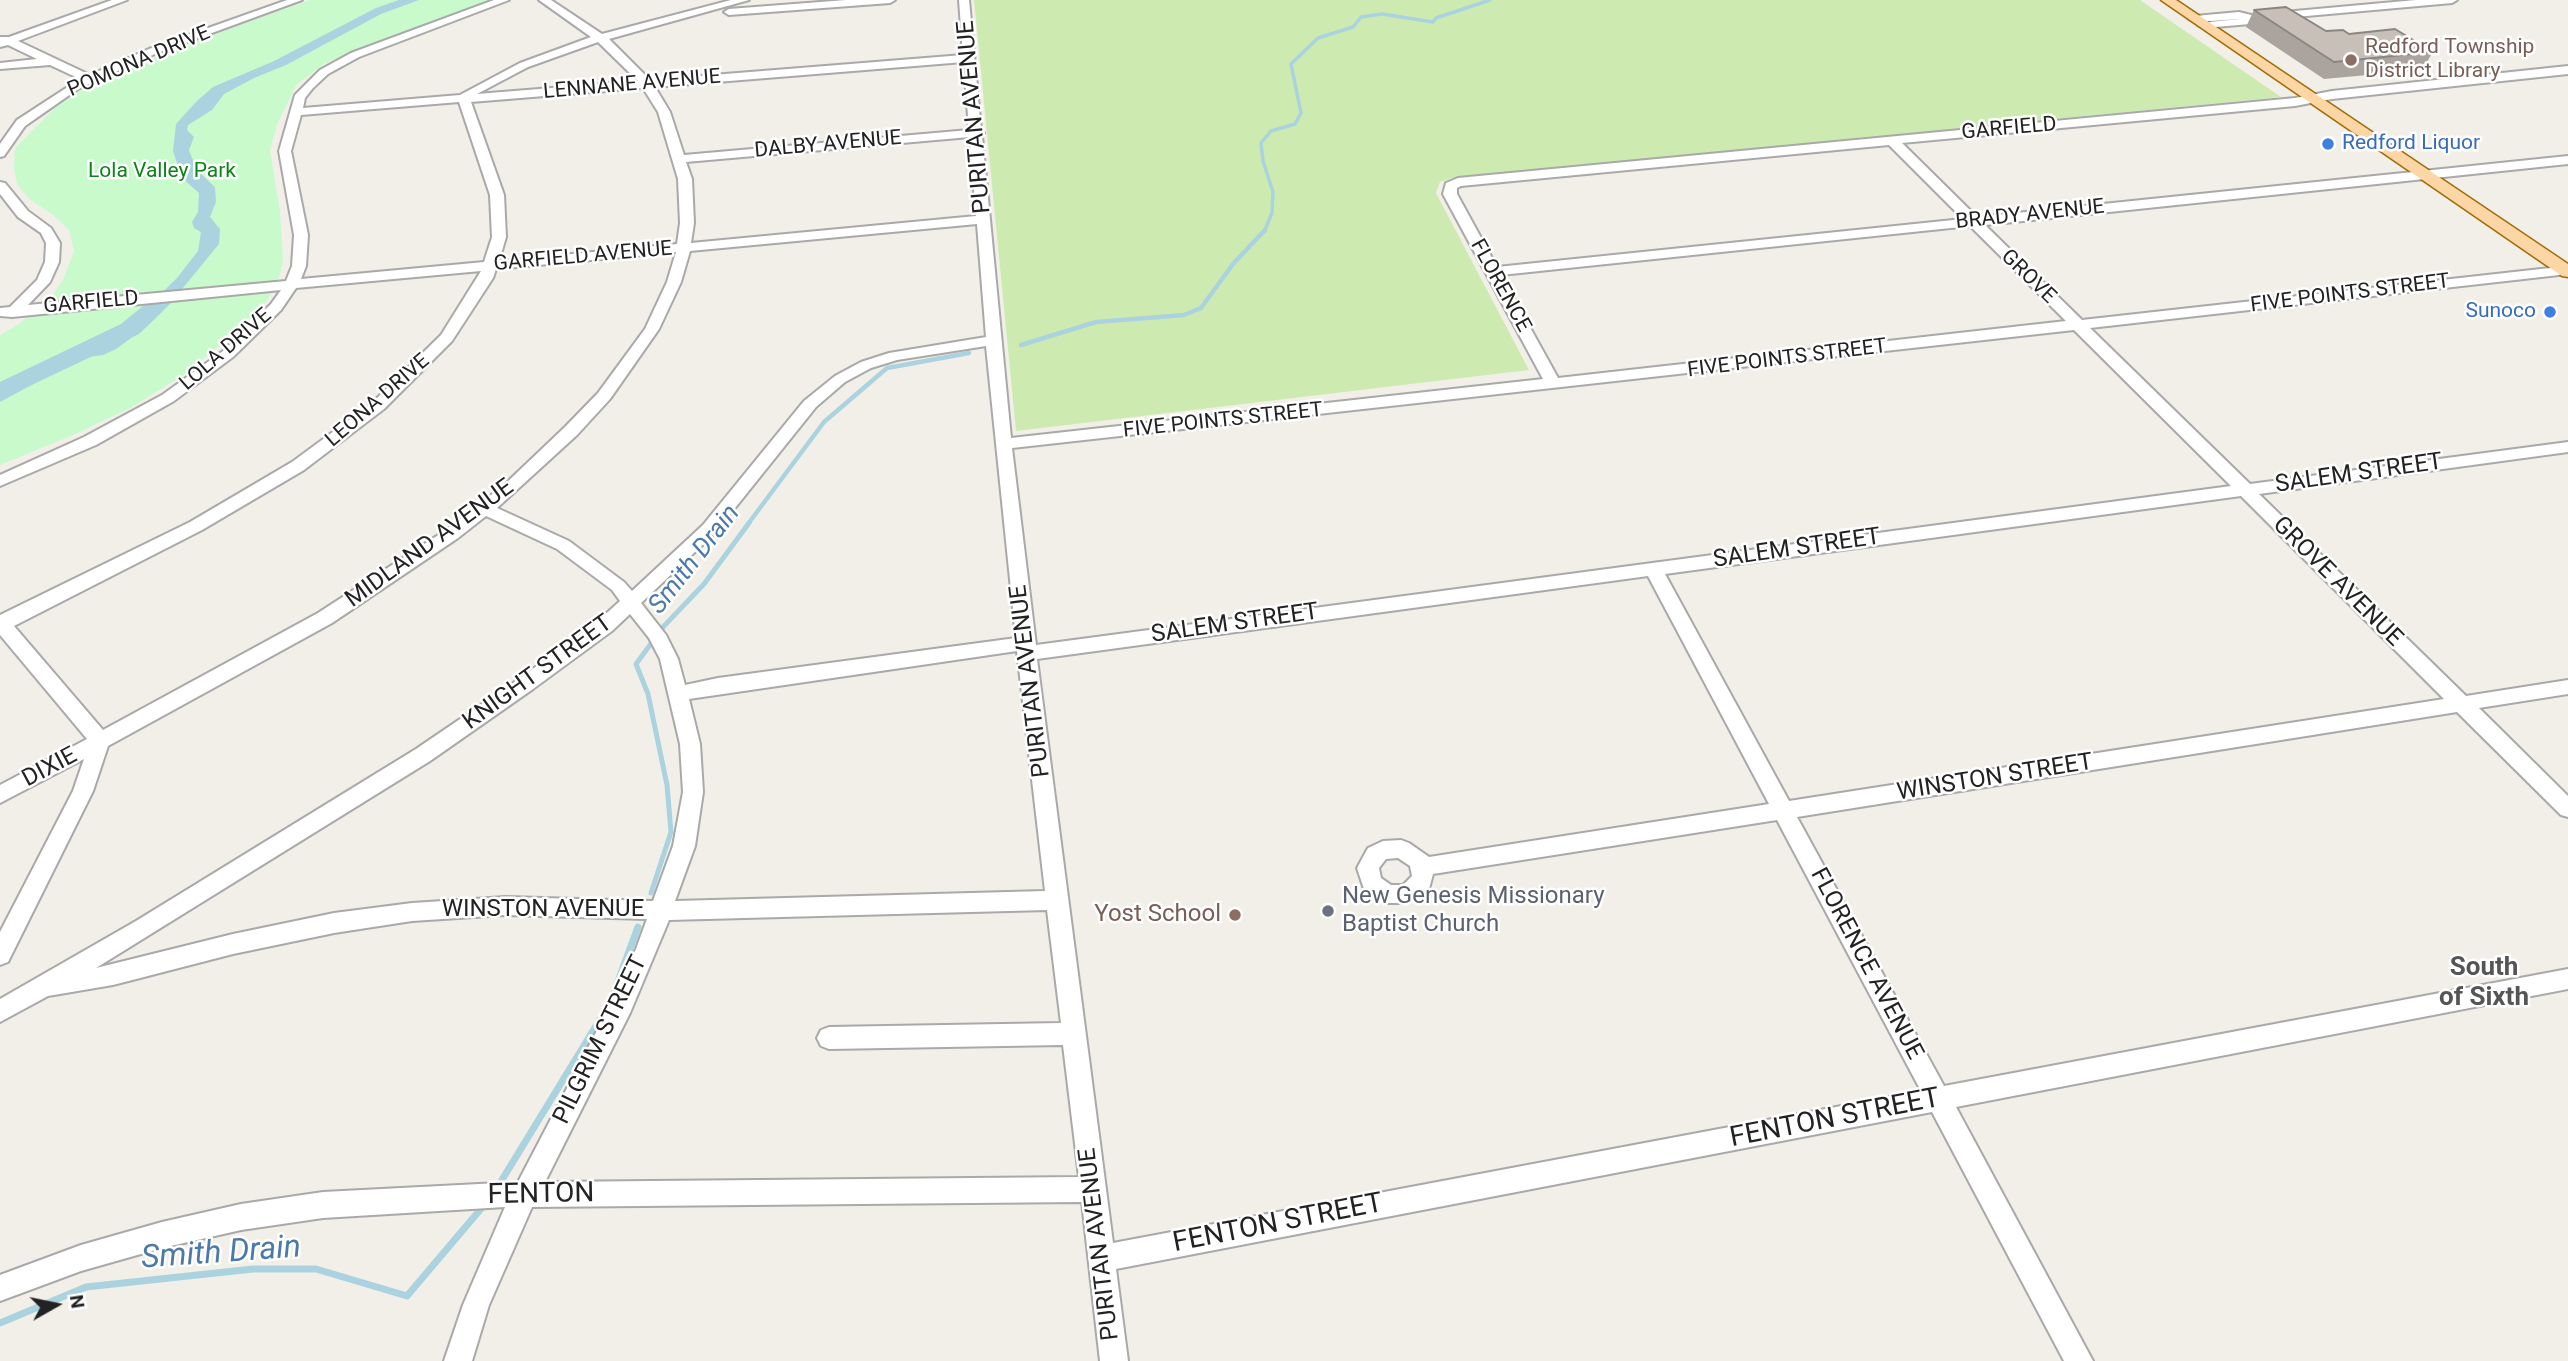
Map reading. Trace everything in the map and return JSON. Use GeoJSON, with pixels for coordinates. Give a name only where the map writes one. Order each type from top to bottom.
{"type":"FeatureCollection","features":[{"type":"Feature","properties":{"kind":"main road"},"geometry":{"type":"LineString","coordinates":[[2167,0],[2567,271]]}},
{"type":"Feature","properties":{"kind":"street"},"geometry":{"type":"LineString","coordinates":[[3,41],[122,0]]}},
{"type":"Feature","properties":{"kind":"street","name":"POMONA DRIVE"},"geometry":{"type":"LineString","coordinates":[[0,153],[13,132],[31,115],[61,94],[90,79],[153,51],[297,0]]}},
{"type":"Feature","properties":{"kind":"street","name":"LOLA DRIVE"},"geometry":{"type":"LineString","coordinates":[[0,481],[128,422],[187,386],[251,334],[276,307],[292,284],[299,266],[301,235],[285,151],[299,98],[309,85],[345,60],[504,0]]}},
{"type":"Feature","properties":{"kind":"street","name":"MIDLAND AVENUE"},"geometry":{"type":"LineString","coordinates":[[100,741],[325,618],[411,563],[485,509],[571,431],[631,360],[668,299],[684,247],[687,200],[679,159],[664,112],[647,84],[628,62],[544,0]]}},
{"type":"Feature","properties":{"kind":"street"},"geometry":{"type":"LineString","coordinates":[[464,99],[470,91],[495,78],[599,38],[744,0]]}},
{"type":"Feature","properties":{"kind":"street"},"geometry":{"type":"LineString","coordinates":[[689,14],[890,0]]}},
{"type":"Feature","properties":{"kind":"street","name":"PURITAN AVENUE"},"geometry":{"type":"LineString","coordinates":[[964,0],[978,133],[994,341],[1026,648],[1114,1361]]}},
{"type":"Feature","properties":{"kind":"street"},"geometry":{"type":"LineString","coordinates":[[2200,22],[2250,21],[2251,18],[2452,0]]}},
{"type":"Feature","properties":{"kind":"street"},"geometry":{"type":"LineString","coordinates":[[3,41],[90,79]]}},
{"type":"Feature","properties":{"kind":"street","name":"LENNANE AVENUE"},"geometry":{"type":"LineString","coordinates":[[295,111],[969,58]]}},
{"type":"Feature","properties":{"kind":"street"},"geometry":{"type":"LineString","coordinates":[[0,66],[54,61]]}},
{"type":"Feature","properties":{"kind":"street","name":"GARFIELD"},"geometry":{"type":"LineString","coordinates":[[1451,186],[1466,181],[2313,99],[2568,71]]}},
{"type":"Feature","properties":{"kind":"street","name":"LEONA DRIVE"},"geometry":{"type":"LineString","coordinates":[[1,624],[218,514],[324,448],[378,406],[428,360],[477,296],[491,266],[499,237],[497,195],[464,99]]}},
{"type":"Feature","properties":{"kind":"street","name":"DALBY AVENUE"},"geometry":{"type":"LineString","coordinates":[[679,159],[978,133]]}},
{"type":"Feature","properties":{"kind":"street","name":"GROVE"},"geometry":{"type":"LineString","coordinates":[[1891,140],[2077,325]]}},
{"type":"Feature","properties":{"kind":"street","name":"BRADY AVENUE"},"geometry":{"type":"LineString","coordinates":[[1492,272],[2568,160]]}},
{"type":"Feature","properties":{"kind":"street"},"geometry":{"type":"LineString","coordinates":[[0,186],[23,214],[46,231],[53,243],[52,262],[43,282],[0,321]]}},
{"type":"Feature","properties":{"kind":"street","name":"FLORENCE"},"geometry":{"type":"LineString","coordinates":[[1451,186],[1450,194],[1554,385]]}},
{"type":"Feature","properties":{"kind":"street","name":"GARFIELD AVENUE"},"geometry":{"type":"LineString","coordinates":[[182,295],[984,219]]}},
{"type":"Feature","properties":{"kind":"street","name":"FIVE POINTS STREET"},"geometry":{"type":"LineString","coordinates":[[1005,444],[2567,271]]}},
{"type":"Feature","properties":{"kind":"street","name":"GARFIELD"},"geometry":{"type":"LineString","coordinates":[[8,311],[182,295]]}},
{"type":"Feature","properties":{"kind":"street","name":"GROVE AVENUE"},"geometry":{"type":"LineString","coordinates":[[2077,325],[2568,809]]}},
{"type":"Feature","properties":{"kind":"street","name":"KNIGHT STREET"},"geometry":{"type":"LineString","coordinates":[[44,986],[144,928],[424,755],[526,684],[631,603],[709,529],[810,404],[840,379],[866,365],[894,356],[994,341]]}},
{"type":"Feature","properties":{"kind":"street","name":"SALEM STREET"},"geometry":{"type":"LineString","coordinates":[[677,694],[731,684],[1653,568],[2568,447]]}},
{"type":"Feature","properties":{"kind":"street","name":"PILGRIM STREET"},"geometry":{"type":"LineString","coordinates":[[458,1361],[481,1293],[512,1220],[622,1006],[684,846],[693,792],[690,744],[669,659],[662,642],[618,586],[563,545],[485,509]]}},
{"type":"Feature","properties":{"kind":"street","name":"FLORENCE AVENUE"},"geometry":{"type":"LineString","coordinates":[[1653,568],[2079,1361]]}},
{"type":"Feature","properties":{"kind":"street"},"geometry":{"type":"LineString","coordinates":[[0,955],[82,791],[100,741],[1,624]]}},
{"type":"Feature","properties":{"kind":"street","name":"WINSTON STREET"},"geometry":{"type":"LineString","coordinates":[[1423,867],[2568,687]]}},
{"type":"Feature","properties":{"kind":"street","name":"DIXIE"},"geometry":{"type":"LineString","coordinates":[[0,795],[100,741]]}},
{"type":"Feature","properties":{"kind":"street","name":"WINSTON AVENUE"},"geometry":{"type":"LineString","coordinates":[[0,1011],[44,986],[113,975],[233,944],[334,923],[412,912],[505,906],[661,910],[1058,900]]}},
{"type":"Feature","properties":{"kind":"street","name":"FENTON STREET"},"geometry":{"type":"LineString","coordinates":[[1102,1258],[2568,979]]}},
{"type":"Feature","properties":{"kind":"street"},"geometry":{"type":"LineString","coordinates":[[829,1038],[1074,1034]]}},
{"type":"Feature","properties":{"kind":"street","name":"FENTON"},"geometry":{"type":"LineString","coordinates":[[0,1288],[92,1255],[162,1234],[241,1217],[323,1205],[527,1195],[1093,1189]]}},
{"type":"Feature","properties":{"kind":"green space","name":"Lola Valley Park"},"geometry":{"type":"Polygon","coordinates":[[[310,0],[491,0],[359,48],[324,64],[296,85],[277,125],[270,150],[280,212],[283,260],[280,275],[267,301],[231,336],[185,374],[132,407],[0,465],[0,335],[19,324],[52,296],[63,280],[74,251],[69,230],[52,214],[29,199],[17,184],[14,168],[15,148],[56,107],[85,88],[173,49],[310,0]]]}},
{"type":"Feature","properties":{"kind":"green space"},"geometry":{"type":"Polygon","coordinates":[[[974,0],[2140,0],[2281,97],[1452,178],[1440,182],[1436,193],[1529,370],[1016,431],[974,0]]]}},
{"type":"Feature","properties":{"kind":"water"},"geometry":{"type":"Polygon","coordinates":[[[399,0],[419,0],[381,14],[286,65],[224,94],[212,110],[188,125],[187,130],[194,137],[189,150],[192,158],[201,174],[215,187],[216,202],[210,217],[220,229],[219,244],[169,305],[116,349],[103,355],[81,358],[0,402],[0,389],[58,357],[105,344],[125,329],[177,278],[198,251],[201,232],[194,228],[192,222],[198,212],[199,193],[182,178],[173,151],[176,124],[197,101],[213,87],[274,61],[376,8],[399,0]]]}},
{"type":"Feature","properties":{"kind":"building"},"geometry":{"type":"Polygon","coordinates":[[[2286,7],[2326,31],[2343,30],[2349,34],[2395,29],[2433,52],[2334,62],[2254,10],[2286,7]]]}},
{"type":"Feature","properties":{"kind":"waterway","name":"Smith Drain"},"geometry":{"type":"LineString","coordinates":[[1265,230],[1272,213],[1273,192],[1263,161],[1261,143],[1271,131],[1295,124],[1301,113],[1291,64],[1318,38],[1353,27],[1361,17],[1382,14],[1433,22],[1436,18],[1490,0]]}},
{"type":"Feature","properties":{"kind":"waterway","name":"Smith Drain"},"geometry":{"type":"LineString","coordinates":[[1021,345],[1096,322],[1184,315],[1201,308],[1233,264],[1265,230]]}},
{"type":"Feature","properties":{"kind":"waterway"},"geometry":{"type":"LineString","coordinates":[[0,392],[130,329],[151,311]]}},
{"type":"Feature","properties":{"kind":"waterway","name":"Smith Drain"},"geometry":{"type":"LineString","coordinates":[[748,524],[824,422],[887,368],[969,353]]}},
{"type":"Feature","properties":{"kind":"waterway","name":"Smith Drain"},"geometry":{"type":"LineString","coordinates":[[651,893],[671,832],[667,785],[648,694],[636,664],[664,626],[704,584],[749,523]]}},
{"type":"Feature","properties":{"kind":"waterway","name":"Smith Drain"},"geometry":{"type":"LineString","coordinates":[[497,1188],[610,1003],[638,927]]}},
{"type":"Feature","properties":{"kind":"waterway","name":"Smith Drain"},"geometry":{"type":"LineString","coordinates":[[0,1323],[86,1287],[253,1269],[316,1269],[407,1296],[485,1204]]}},
{"type":"Feature","properties":{"kind":"place","name":"Redford Township District Library"},"geometry":{"type":"Point","coordinates":[2351,60]}},
{"type":"Feature","properties":{"kind":"place","name":"Redford Liquor"},"geometry":{"type":"Point","coordinates":[2328,144]}},
{"type":"Feature","properties":{"kind":"place","name":"Sunoco"},"geometry":{"type":"Point","coordinates":[2550,312]}},
{"type":"Feature","properties":{"kind":"place","name":"New Genesis Missionary Baptist Church"},"geometry":{"type":"Point","coordinates":[1328,911]}},
{"type":"Feature","properties":{"kind":"place","name":"Yost School"},"geometry":{"type":"Point","coordinates":[1235,915]}},
{"type":"Feature","properties":{"kind":"district","name":"South of Sixth"},"geometry":{"type":"Point","coordinates":[2484,983]}}]}
